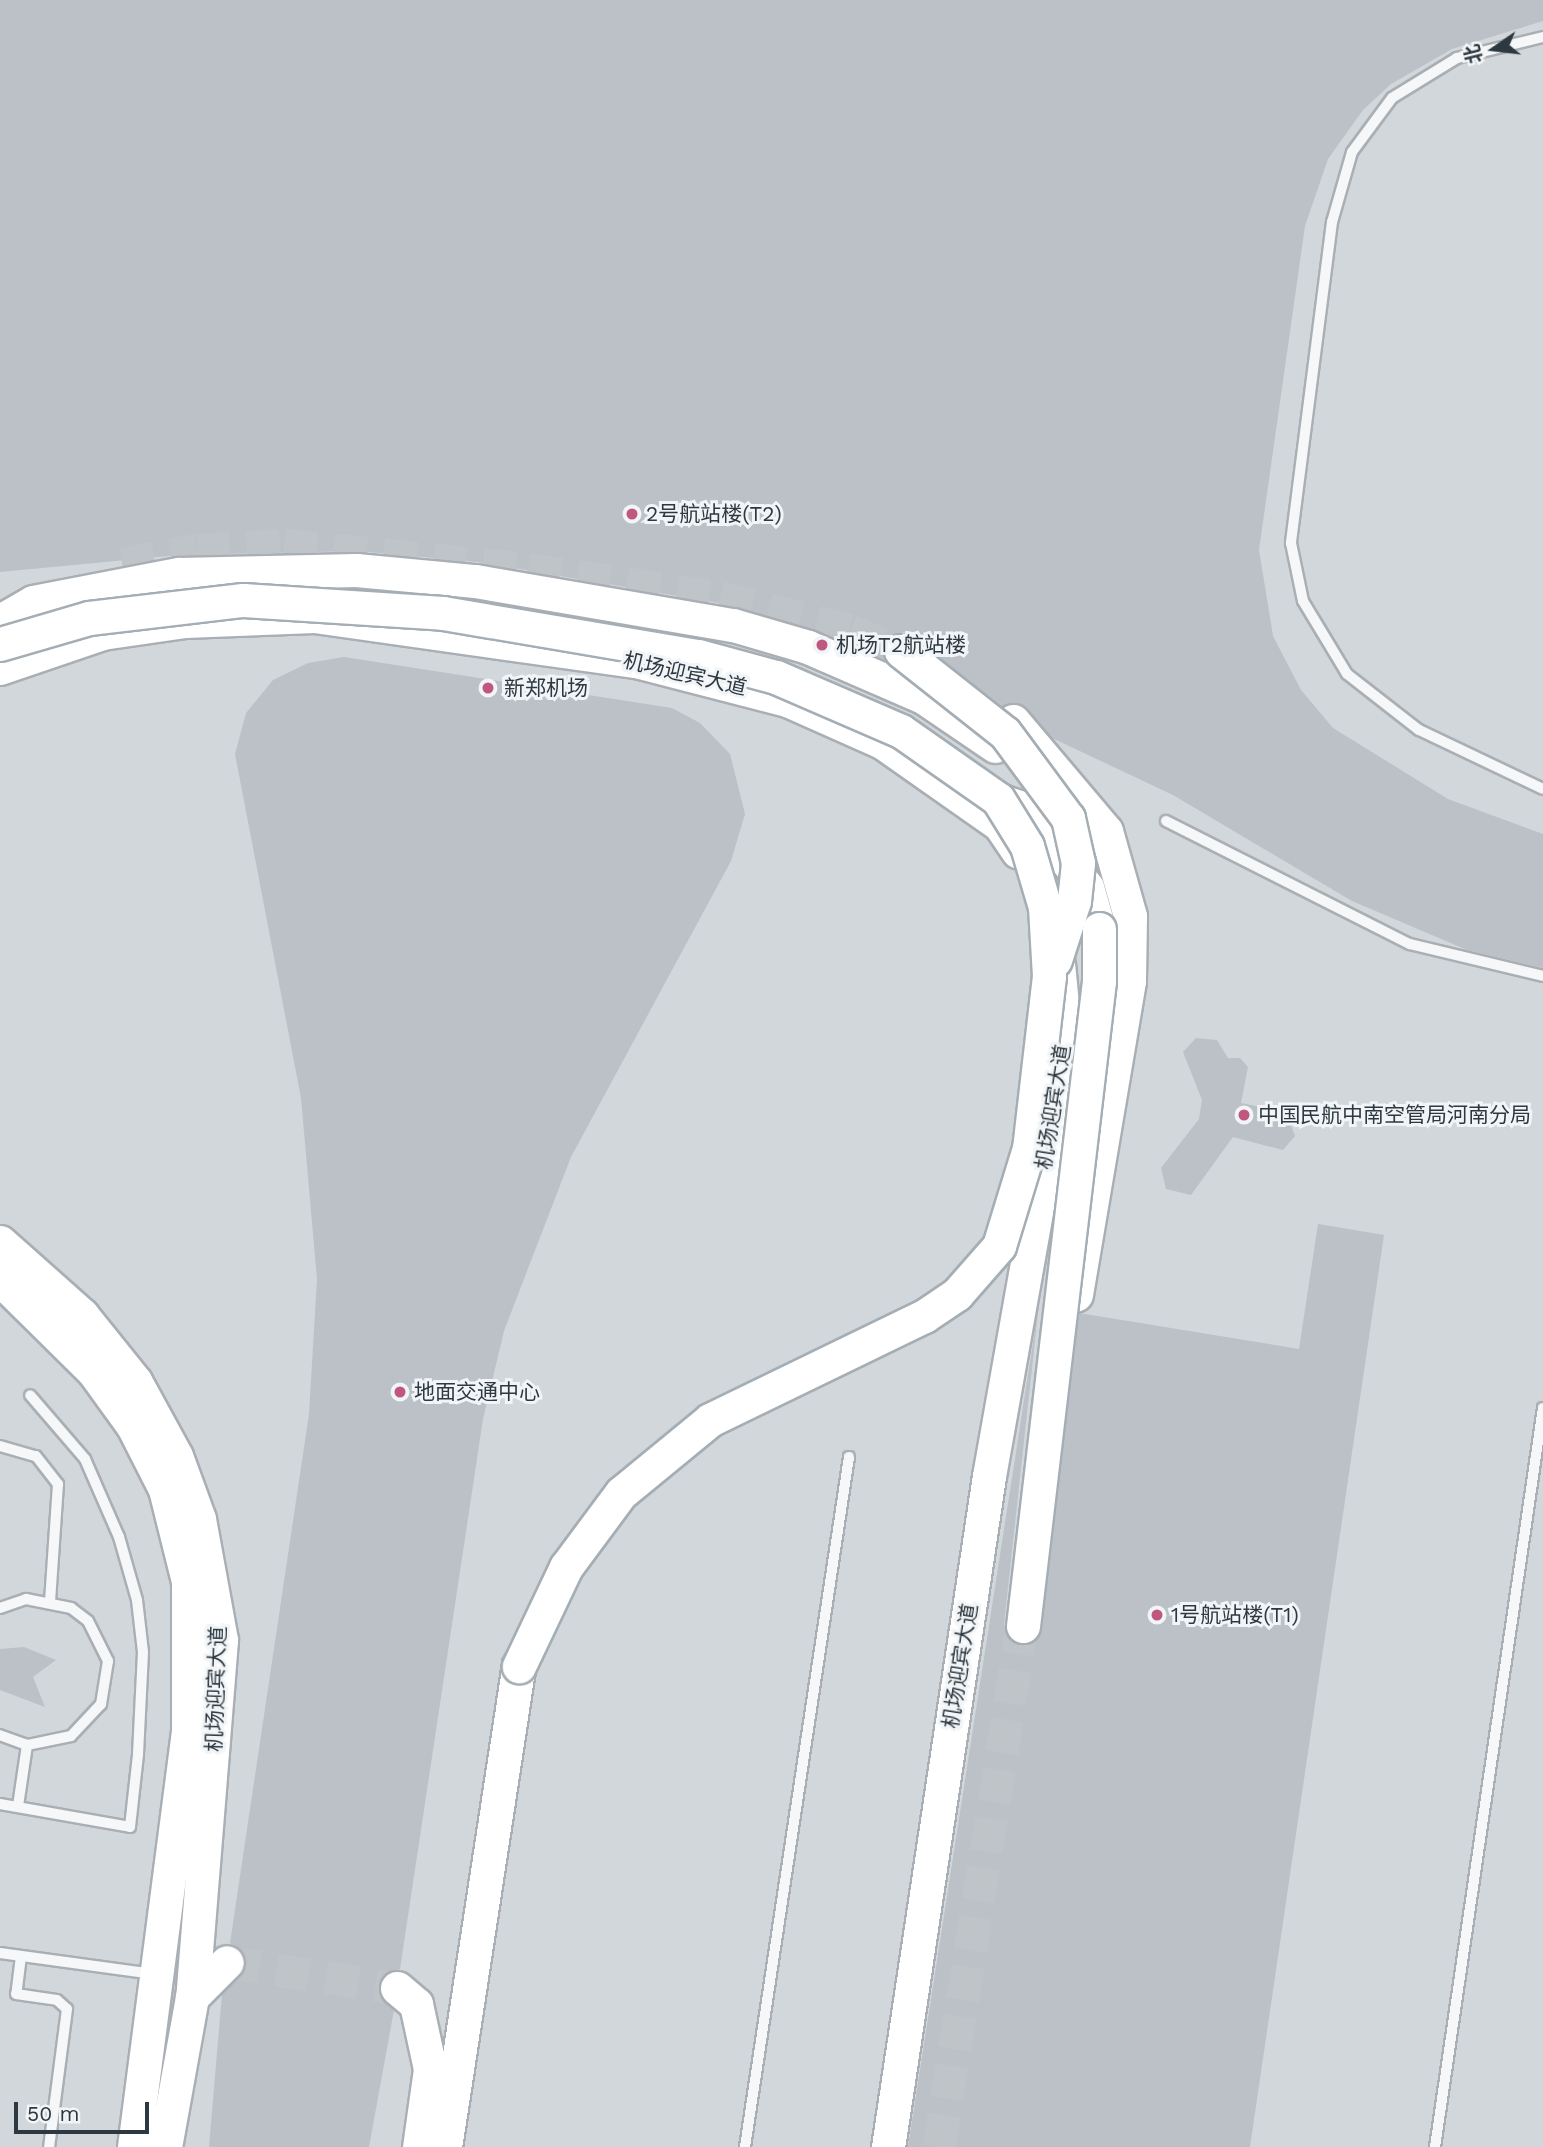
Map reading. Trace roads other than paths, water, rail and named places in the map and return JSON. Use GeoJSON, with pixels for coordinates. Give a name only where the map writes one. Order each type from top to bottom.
{"type":"FeatureCollection","features":[{"type":"Feature","properties":{"kind":"main road"},"geometry":{"type":"LineString","coordinates":[[0,603],[46,579],[122,564]]}},
{"type":"Feature","properties":{"kind":"main road"},"geometry":{"type":"LineString","coordinates":[[0,621],[33,602],[180,575],[356,570],[475,581],[733,625],[870,671],[964,721],[1013,760],[1060,829],[1087,887],[1099,929],[1100,981],[1023,1626]]}},
{"type":"Feature","properties":{"kind":"main road"},"geometry":{"type":"LineString","coordinates":[[0,644],[149,608],[243,600],[340,603],[698,656],[776,677],[866,712],[947,759],[998,799],[1027,846],[1045,907],[1049,976],[1030,1148],[1017,1205],[984,1269],[924,1316],[710,1420],[621,1493],[566,1567],[519,1666],[445,2147]]}},
{"type":"Feature","properties":{"kind":"main road","name":"机场迎宾大道"},"geometry":{"type":"LineString","coordinates":[[0,668],[102,633],[185,621],[314,617],[636,661],[717,679],[787,700],[882,742],[943,781],[1000,825],[1034,878],[1055,929],[1066,1045],[989,1476],[888,2147]]}},
{"type":"Feature","properties":{"kind":"main road"},"geometry":{"type":"LineString","coordinates":[[901,651],[1005,733],[1068,818],[1078,863],[1074,901],[1049,976]]}},
{"type":"Feature","properties":{"kind":"main road"},"geometry":{"type":"LineString","coordinates":[[964,721],[1019,807],[1051,841],[1087,887]]}},
{"type":"Feature","properties":{"kind":"main road"},"geometry":{"type":"LineString","coordinates":[[1013,721],[1107,831],[1130,916],[1129,981],[1073,1311]]}},
{"type":"Feature","properties":{"kind":"main road"},"geometry":{"type":"LineString","coordinates":[[943,781],[1019,807]]}},
{"type":"Feature","properties":{"kind":"main road"},"geometry":{"type":"LineString","coordinates":[[1051,841],[1076,934],[1066,1045]]}},
{"type":"Feature","properties":{"kind":"main road","name":"机场迎宾大道"},"geometry":{"type":"LineString","coordinates":[[0,1242],[82,1315],[135,1381],[176,1455],[200,1519],[221,1640],[192,1997],[165,2147]]}},
{"type":"Feature","properties":{"kind":"main road"},"geometry":{"type":"LineString","coordinates":[[0,1279],[94,1372],[133,1426],[165,1489],[181,1549],[192,1683],[134,2147]]}},
{"type":"Feature","properties":{"kind":"main road"},"geometry":{"type":"LineString","coordinates":[[192,1997],[228,1962]]}},
{"type":"Feature","properties":{"kind":"main road"},"geometry":{"type":"LineString","coordinates":[[397,1988],[416,2004],[430,2068],[419,2147]]}},
{"type":"Feature","properties":{"kind":"lane"},"geometry":{"type":"LineString","coordinates":[[1543,37],[1457,58],[1392,98],[1352,152],[1332,222],[1291,543],[1303,601],[1347,674],[1419,730],[1543,789]]}},
{"type":"Feature","properties":{"kind":"lane"},"geometry":{"type":"LineString","coordinates":[[1166,821],[1410,944],[1543,976]]}},
{"type":"Feature","properties":{"kind":"lane"},"geometry":{"type":"LineString","coordinates":[[0,1804],[130,1827],[143,1652],[137,1600],[119,1537],[85,1459],[30,1395]]}},
{"type":"Feature","properties":{"kind":"lane"},"geometry":{"type":"LineString","coordinates":[[1436,2147],[1543,1408]]}},
{"type":"Feature","properties":{"kind":"lane"},"geometry":{"type":"LineString","coordinates":[[0,1446],[36,1457],[58,1484],[50,1600]]}},
{"type":"Feature","properties":{"kind":"lane"},"geometry":{"type":"LineString","coordinates":[[745,2147],[849,1457]]}},
{"type":"Feature","properties":{"kind":"lane"},"geometry":{"type":"LineString","coordinates":[[0,1608],[50,1600],[89,1621],[104,1650],[108,1683],[95,1714],[71,1736],[27,1745],[0,1735]]}},
{"type":"Feature","properties":{"kind":"lane"},"geometry":{"type":"LineString","coordinates":[[18,1806],[27,1745]]}},
{"type":"Feature","properties":{"kind":"lane"},"geometry":{"type":"LineString","coordinates":[[0,1953],[157,1974]]}},
{"type":"Feature","properties":{"kind":"lane"},"geometry":{"type":"LineString","coordinates":[[21,1956],[16,1994],[57,2000],[66,2010],[49,2147]]}},
{"type":"Feature","properties":{"kind":"tunnel"},"geometry":{"type":"LineString","coordinates":[[122,564],[197,550],[284,545],[528,569],[720,597],[850,630],[926,664]]}},
{"type":"Feature","properties":{"kind":"tunnel"},"geometry":{"type":"LineString","coordinates":[[939,2147],[1027,1596]]}},
{"type":"Feature","properties":{"kind":"tunnel"},"geometry":{"type":"LineString","coordinates":[[227,1962],[397,1988]]}},
{"type":"Feature","properties":{"kind":"place","name":"2号航站楼(T2)"},"geometry":{"type":"Point","coordinates":[632,514]}},
{"type":"Feature","properties":{"kind":"place","name":"机场T2航站楼"},"geometry":{"type":"Point","coordinates":[822,645]}},
{"type":"Feature","properties":{"kind":"place","name":"新郑机场"},"geometry":{"type":"Point","coordinates":[488,688]}},
{"type":"Feature","properties":{"kind":"place","name":"中国民航中南空管局河南分局"},"geometry":{"type":"Point","coordinates":[1244,1115]}},
{"type":"Feature","properties":{"kind":"place","name":"地面交通中心"},"geometry":{"type":"Point","coordinates":[400,1392]}},
{"type":"Feature","properties":{"kind":"place","name":"1号航站楼(T1)"},"geometry":{"type":"Point","coordinates":[1157,1615]}}]}
